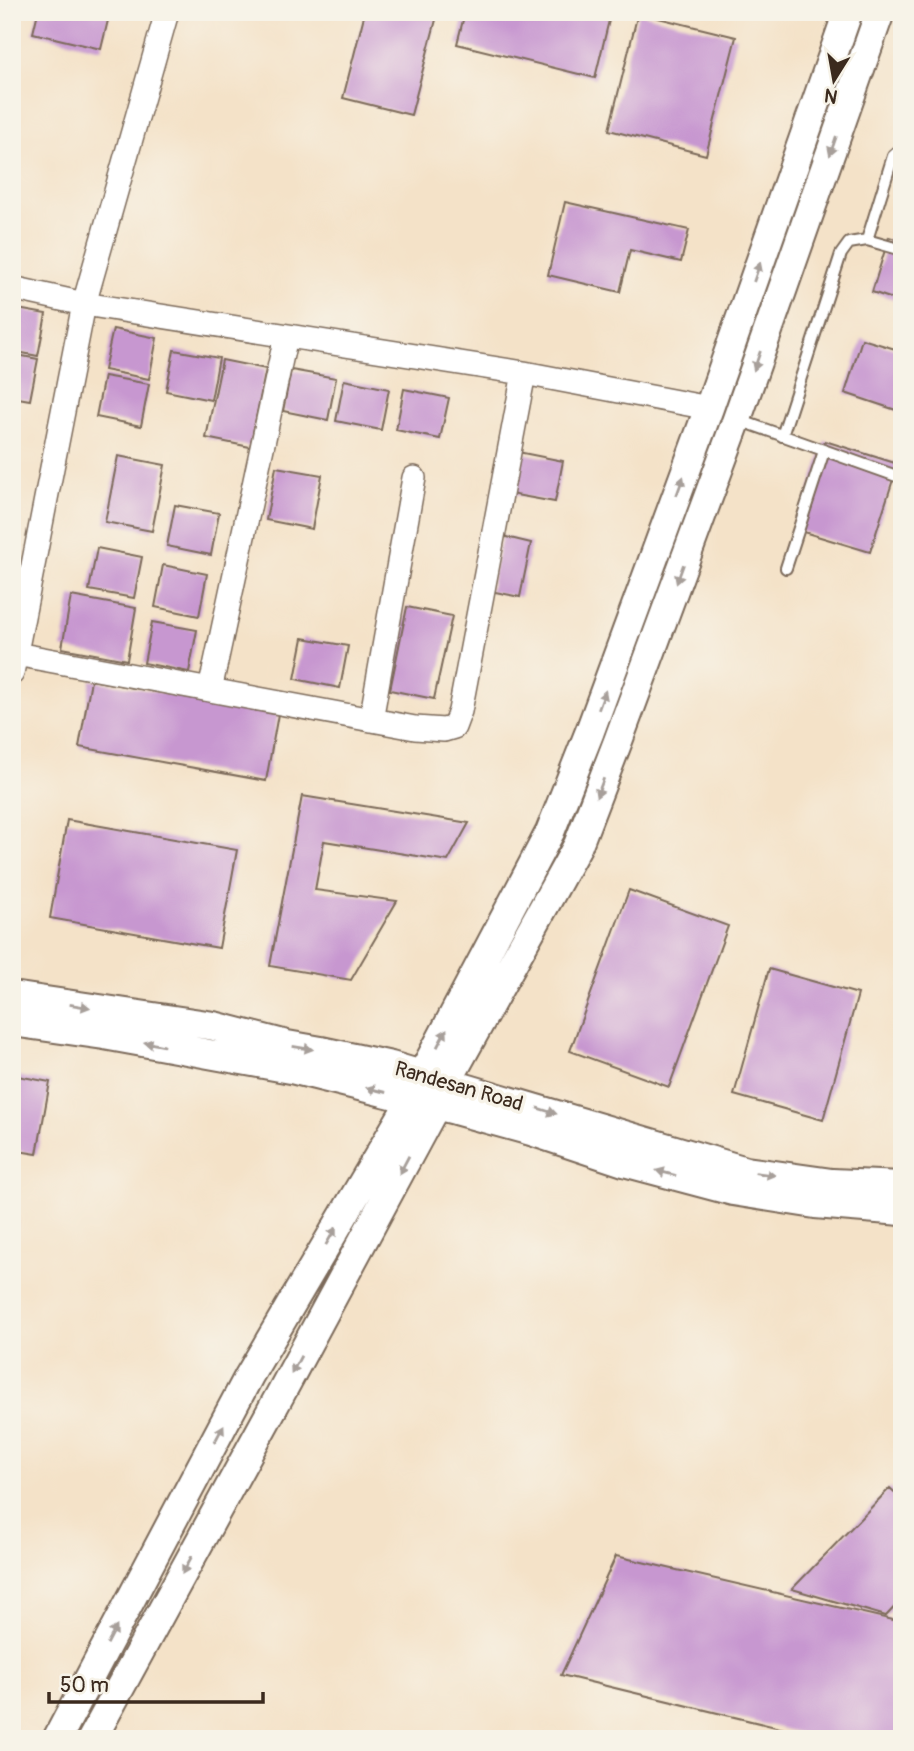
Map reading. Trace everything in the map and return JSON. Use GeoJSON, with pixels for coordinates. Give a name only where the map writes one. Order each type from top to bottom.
{"type":"FeatureCollection","features":[{"type":"Feature","properties":{"kind":"street"},"geometry":{"type":"LineString","coordinates":[[167,12],[84,304],[14,663],[210,690],[415,728],[444,730],[454,727],[460,711],[524,373]]}},
{"type":"Feature","properties":{"kind":"street"},"geometry":{"type":"LineString","coordinates":[[723,414],[848,12]]}},
{"type":"Feature","properties":{"kind":"street"},"geometry":{"type":"LineString","coordinates":[[92,1739],[281,1393],[429,1090],[550,832],[723,414],[880,12]]}},
{"type":"Feature","properties":{"kind":"street"},"geometry":{"type":"LineString","coordinates":[[12,288],[84,304],[524,373],[723,414]]}},
{"type":"Feature","properties":{"kind":"street"},"geometry":{"type":"LineString","coordinates":[[210,690],[286,336]]}},
{"type":"Feature","properties":{"kind":"street"},"geometry":{"type":"LineString","coordinates":[[371,720],[414,478]]}},
{"type":"Feature","properties":{"kind":"street","name":"Randesan Road"},"geometry":{"type":"LineString","coordinates":[[12,996],[214,1026],[288,1045],[356,1058],[531,1131],[624,1162],[733,1191],[814,1204],[902,1211]]}},
{"type":"Feature","properties":{"kind":"street","name":"Randesan Road"},"geometry":{"type":"LineString","coordinates":[[12,1022],[429,1090],[746,1171],[832,1183],[902,1186]]}},
{"type":"Feature","properties":{"kind":"street"},"geometry":{"type":"LineString","coordinates":[[57,1739],[249,1377],[429,1090]]}},
{"type":"Feature","properties":{"kind":"lane"},"geometry":{"type":"LineString","coordinates":[[866,240],[893,156],[902,148]]}},
{"type":"Feature","properties":{"kind":"lane"},"geometry":{"type":"LineString","coordinates":[[782,436],[841,254],[849,243],[866,240],[902,250]]}},
{"type":"Feature","properties":{"kind":"lane"},"geometry":{"type":"LineString","coordinates":[[723,414],[902,478]]}},
{"type":"Feature","properties":{"kind":"lane"},"geometry":{"type":"LineString","coordinates":[[786,568],[824,450]]}},
{"type":"Feature","properties":{"kind":"building"},"geometry":{"type":"Polygon","coordinates":[[[38,12],[110,12],[101,49],[33,33],[38,12]]]}},
{"type":"Feature","properties":{"kind":"building"},"geometry":{"type":"Polygon","coordinates":[[[365,12],[438,12],[411,115],[343,98],[365,12]]]}},
{"type":"Feature","properties":{"kind":"building"},"geometry":{"type":"Polygon","coordinates":[[[465,12],[611,12],[595,78],[457,44],[465,12]]]}},
{"type":"Feature","properties":{"kind":"building"},"geometry":{"type":"Polygon","coordinates":[[[638,13],[736,37],[706,155],[609,130],[638,13]]]}},
{"type":"Feature","properties":{"kind":"building"},"geometry":{"type":"Polygon","coordinates":[[[565,202],[689,230],[681,262],[630,250],[620,292],[548,275],[565,202]]]}},
{"type":"Feature","properties":{"kind":"building"},"geometry":{"type":"Polygon","coordinates":[[[889,237],[902,241],[902,302],[872,292],[889,237]]]}},
{"type":"Feature","properties":{"kind":"building"},"geometry":{"type":"Polygon","coordinates":[[[12,308],[46,314],[38,356],[12,351],[12,308]]]}},
{"type":"Feature","properties":{"kind":"building"},"geometry":{"type":"Polygon","coordinates":[[[113,329],[157,338],[149,379],[104,370],[113,329]]]}},
{"type":"Feature","properties":{"kind":"building"},"geometry":{"type":"Polygon","coordinates":[[[862,339],[902,351],[902,412],[845,393],[862,339]]]}},
{"type":"Feature","properties":{"kind":"building"},"geometry":{"type":"Polygon","coordinates":[[[174,350],[219,358],[211,400],[166,391],[174,350]]]}},
{"type":"Feature","properties":{"kind":"building"},"geometry":{"type":"Polygon","coordinates":[[[12,354],[38,359],[30,400],[12,397],[12,354]]]}},
{"type":"Feature","properties":{"kind":"building"},"geometry":{"type":"Polygon","coordinates":[[[222,360],[266,369],[250,447],[206,438],[222,360]]]}},
{"type":"Feature","properties":{"kind":"building"},"geometry":{"type":"Polygon","coordinates":[[[291,370],[336,378],[328,420],[283,411],[291,370]]]}},
{"type":"Feature","properties":{"kind":"building"},"geometry":{"type":"Polygon","coordinates":[[[104,376],[149,384],[141,426],[96,417],[104,376]]]}},
{"type":"Feature","properties":{"kind":"building"},"geometry":{"type":"Polygon","coordinates":[[[344,380],[389,389],[381,430],[336,421],[344,380]]]}},
{"type":"Feature","properties":{"kind":"building"},"geometry":{"type":"Polygon","coordinates":[[[404,389],[449,398],[440,439],[396,430],[404,389]]]}},
{"type":"Feature","properties":{"kind":"building"},"geometry":{"type":"Polygon","coordinates":[[[825,441],[898,464],[870,552],[797,530],[825,441]]]}},
{"type":"Feature","properties":{"kind":"building"},"geometry":{"type":"Polygon","coordinates":[[[518,452],[563,461],[555,502],[510,494],[518,452]]]}},
{"type":"Feature","properties":{"kind":"building"},"geometry":{"type":"Polygon","coordinates":[[[118,456],[165,465],[152,531],[105,522],[118,456]]]}},
{"type":"Feature","properties":{"kind":"building"},"geometry":{"type":"Polygon","coordinates":[[[276,467],[322,475],[312,529],[266,520],[276,467]]]}},
{"type":"Feature","properties":{"kind":"building"},"geometry":{"type":"Polygon","coordinates":[[[175,505],[219,513],[211,555],[167,546],[175,505]]]}},
{"type":"Feature","properties":{"kind":"building"},"geometry":{"type":"Polygon","coordinates":[[[502,536],[531,543],[520,597],[490,591],[502,536]]]}},
{"type":"Feature","properties":{"kind":"building"},"geometry":{"type":"Polygon","coordinates":[[[97,548],[142,557],[134,598],[89,590],[97,548]]]}},
{"type":"Feature","properties":{"kind":"building"},"geometry":{"type":"Polygon","coordinates":[[[163,565],[207,574],[199,616],[155,607],[163,565]]]}},
{"type":"Feature","properties":{"kind":"building"},"geometry":{"type":"Polygon","coordinates":[[[71,596],[136,608],[127,660],[62,648],[71,596]]]}},
{"type":"Feature","properties":{"kind":"building"},"geometry":{"type":"Polygon","coordinates":[[[407,607],[452,616],[434,699],[390,690],[407,607]]]}},
{"type":"Feature","properties":{"kind":"building"},"geometry":{"type":"Polygon","coordinates":[[[152,622],[197,630],[189,672],[144,663],[152,622]]]}},
{"type":"Feature","properties":{"kind":"building"},"geometry":{"type":"Polygon","coordinates":[[[303,638],[348,646],[340,688],[295,679],[303,638]]]}},
{"type":"Feature","properties":{"kind":"building"},"geometry":{"type":"Polygon","coordinates":[[[91,680],[278,714],[266,781],[79,747],[91,680]]]}},
{"type":"Feature","properties":{"kind":"building"},"geometry":{"type":"Polygon","coordinates":[[[302,796],[469,823],[448,861],[324,841],[315,890],[397,901],[351,980],[270,966],[302,796]]]}},
{"type":"Feature","properties":{"kind":"building"},"geometry":{"type":"Polygon","coordinates":[[[67,820],[237,850],[219,948],[50,918],[67,820]]]}},
{"type":"Feature","properties":{"kind":"building"},"geometry":{"type":"Polygon","coordinates":[[[629,890],[728,926],[669,1087],[570,1051],[629,890]]]}},
{"type":"Feature","properties":{"kind":"building"},"geometry":{"type":"Polygon","coordinates":[[[769,969],[858,994],[823,1120],[734,1095],[769,969]]]}},
{"type":"Feature","properties":{"kind":"building"},"geometry":{"type":"Polygon","coordinates":[[[12,1075],[50,1082],[37,1154],[12,1150],[12,1075]]]}},
{"type":"Feature","properties":{"kind":"building"},"geometry":{"type":"Polygon","coordinates":[[[12,1219],[18,1220],[14,1246],[12,1246],[12,1219]]]}},
{"type":"Feature","properties":{"kind":"building"},"geometry":{"type":"Polygon","coordinates":[[[890,1488],[902,1499],[902,1599],[886,1616],[792,1589],[890,1488]]]}},
{"type":"Feature","properties":{"kind":"building"},"geometry":{"type":"Polygon","coordinates":[[[616,1556],[902,1622],[902,1739],[825,1739],[561,1675],[616,1556]]]}}]}
